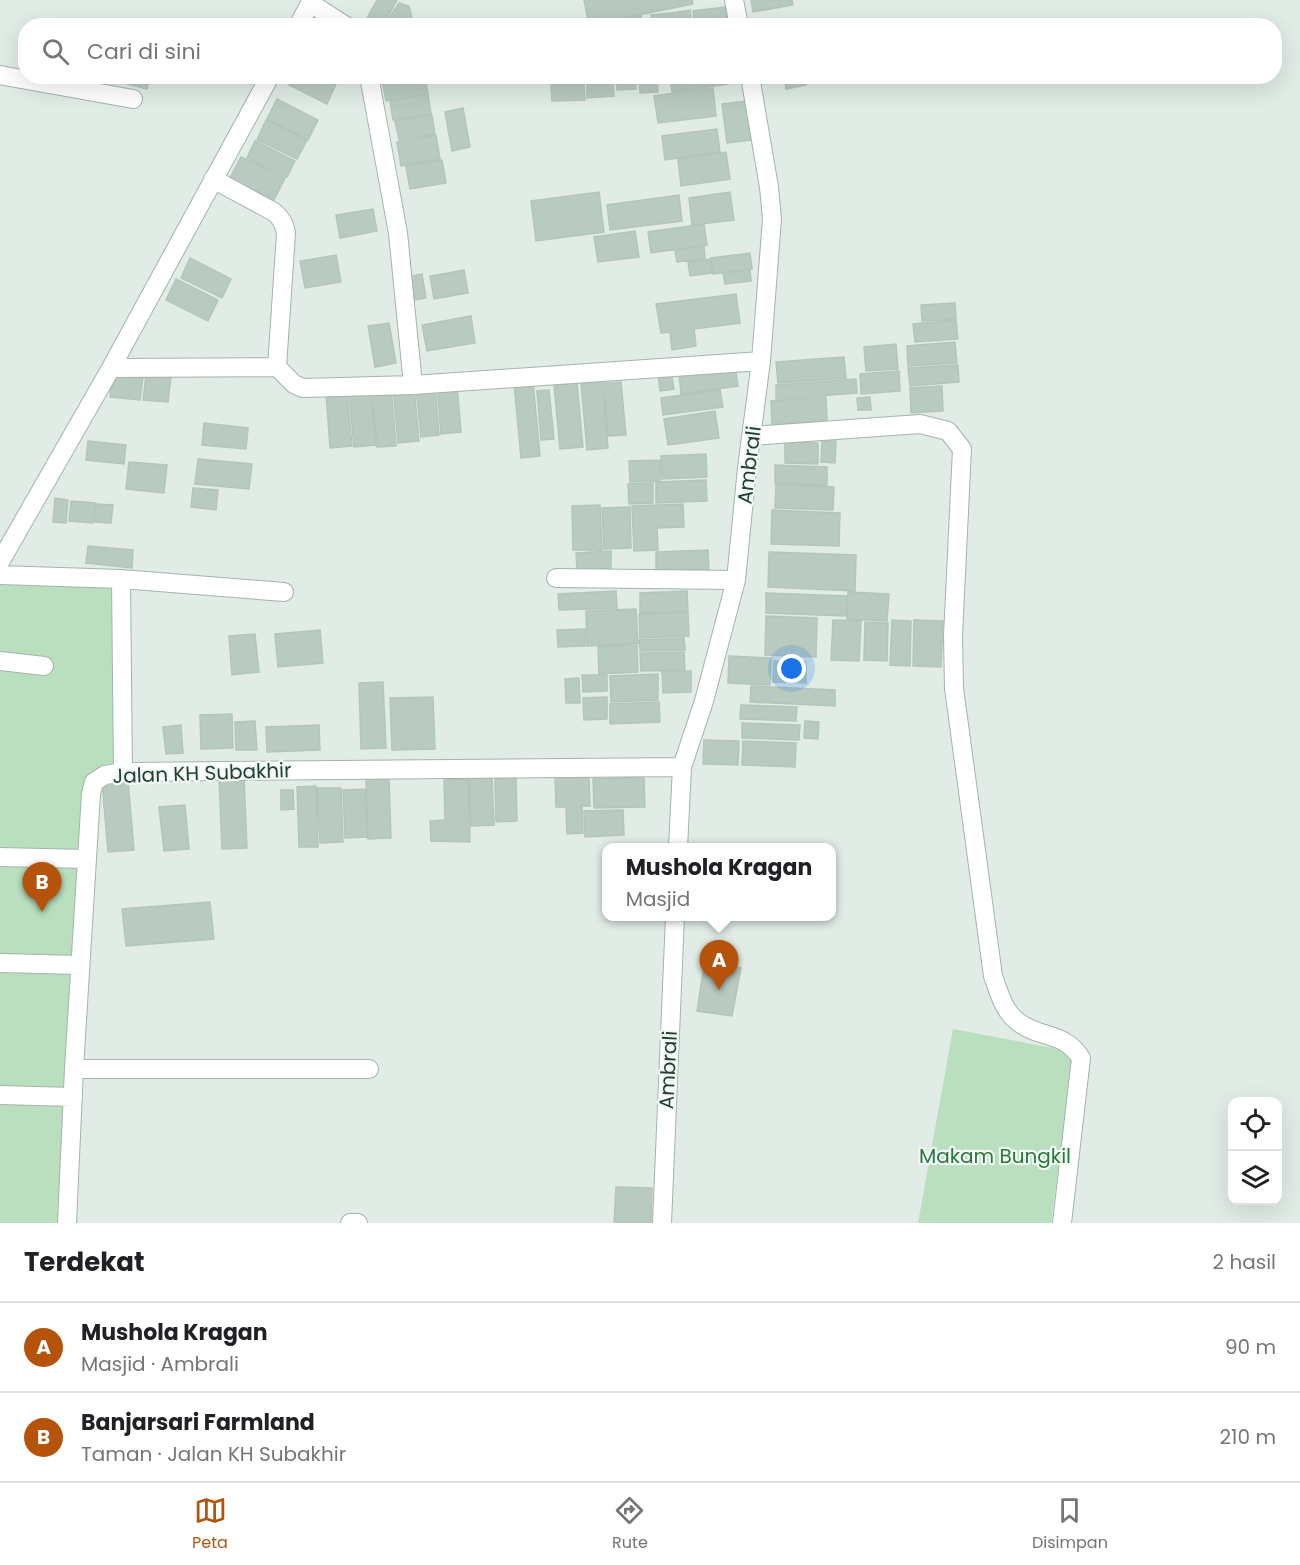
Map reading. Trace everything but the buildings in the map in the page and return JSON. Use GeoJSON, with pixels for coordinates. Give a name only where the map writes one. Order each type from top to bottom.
{"type":"FeatureCollection","features":[{"type":"Feature","properties":{"kind":"street"},"geometry":{"type":"LineString","coordinates":[[734,0],[738,18]]}},
{"type":"Feature","properties":{"kind":"street"},"geometry":{"type":"LineString","coordinates":[[302,18],[311,2],[334,18]]}},
{"type":"Feature","properties":{"kind":"street"},"geometry":{"type":"LineString","coordinates":[[0,75],[18,78]]}},
{"type":"Feature","properties":{"kind":"street"},"geometry":{"type":"LineString","coordinates":[[50,84],[133,99]]}},
{"type":"Feature","properties":{"kind":"street"},"geometry":{"type":"LineString","coordinates":[[0,562],[111,368],[266,84]]}},
{"type":"Feature","properties":{"kind":"street"},"geometry":{"type":"LineString","coordinates":[[370,84],[398,233],[413,385]]}},
{"type":"Feature","properties":{"kind":"street","name":"Ambrali"},"geometry":{"type":"LineString","coordinates":[[678,843],[682,767],[704,701],[736,580],[761,361],[772,219],[769,187],[751,84]]}},
{"type":"Feature","properties":{"kind":"street"},"geometry":{"type":"LineString","coordinates":[[213,179],[274,212],[281,218],[284,225],[286,233],[277,368]]}},
{"type":"Feature","properties":{"kind":"street"},"geometry":{"type":"LineString","coordinates":[[111,368],[277,368],[294,384],[303,388],[413,385],[761,361]]}},
{"type":"Feature","properties":{"kind":"street"},"geometry":{"type":"LineString","coordinates":[[752,436],[920,424],[948,431],[962,449],[953,636],[954,688],[993,976],[1005,1007],[1016,1021],[1029,1028],[1063,1039],[1075,1048],[1081,1058],[1062,1223]]}},
{"type":"Feature","properties":{"kind":"street"},"geometry":{"type":"LineString","coordinates":[[0,575],[121,579],[284,592]]}},
{"type":"Feature","properties":{"kind":"street"},"geometry":{"type":"LineString","coordinates":[[556,578],[736,580]]}},
{"type":"Feature","properties":{"kind":"street"},"geometry":{"type":"LineString","coordinates":[[121,579],[123,772]]}},
{"type":"Feature","properties":{"kind":"street"},"geometry":{"type":"LineString","coordinates":[[0,661],[44,666]]}},
{"type":"Feature","properties":{"kind":"street","name":"Jalan KH Subakhir"},"geometry":{"type":"LineString","coordinates":[[67,1223],[86,860],[94,782],[105,775],[123,772],[682,767]]}},
{"type":"Feature","properties":{"kind":"street"},"geometry":{"type":"LineString","coordinates":[[0,857],[86,860]]}},
{"type":"Feature","properties":{"kind":"street","name":"Ambrali"},"geometry":{"type":"LineString","coordinates":[[662,1223],[675,921]]}},
{"type":"Feature","properties":{"kind":"street"},"geometry":{"type":"LineString","coordinates":[[0,963],[80,965]]}},
{"type":"Feature","properties":{"kind":"street"},"geometry":{"type":"LineString","coordinates":[[74,1069],[369,1069]]}},
{"type":"Feature","properties":{"kind":"street"},"geometry":{"type":"LineString","coordinates":[[0,1095],[73,1097]]}},
{"type":"Feature","properties":{"kind":"street"},"geometry":{"type":"LineString","coordinates":[[350,1223],[358,1223]]}},
{"type":"Feature","properties":{"kind":"green space"},"geometry":{"type":"Polygon","coordinates":[[[0,577],[120,583],[117,772],[91,794],[67,1223],[0,1223],[0,577]]]}},
{"type":"Feature","properties":{"kind":"green space","name":"Makam Bungkil"},"geometry":{"type":"Polygon","coordinates":[[[953,1029],[1074,1052],[1051,1223],[918,1223],[953,1029]]]}},
{"type":"Feature","properties":{"kind":"place","name":"Banjarsari Farmland"},"geometry":{"type":"Point","coordinates":[42,912]}},
{"type":"Feature","properties":{"kind":"place","name":"Mushola Kragan"},"geometry":{"type":"Point","coordinates":[719,990]}}]}
